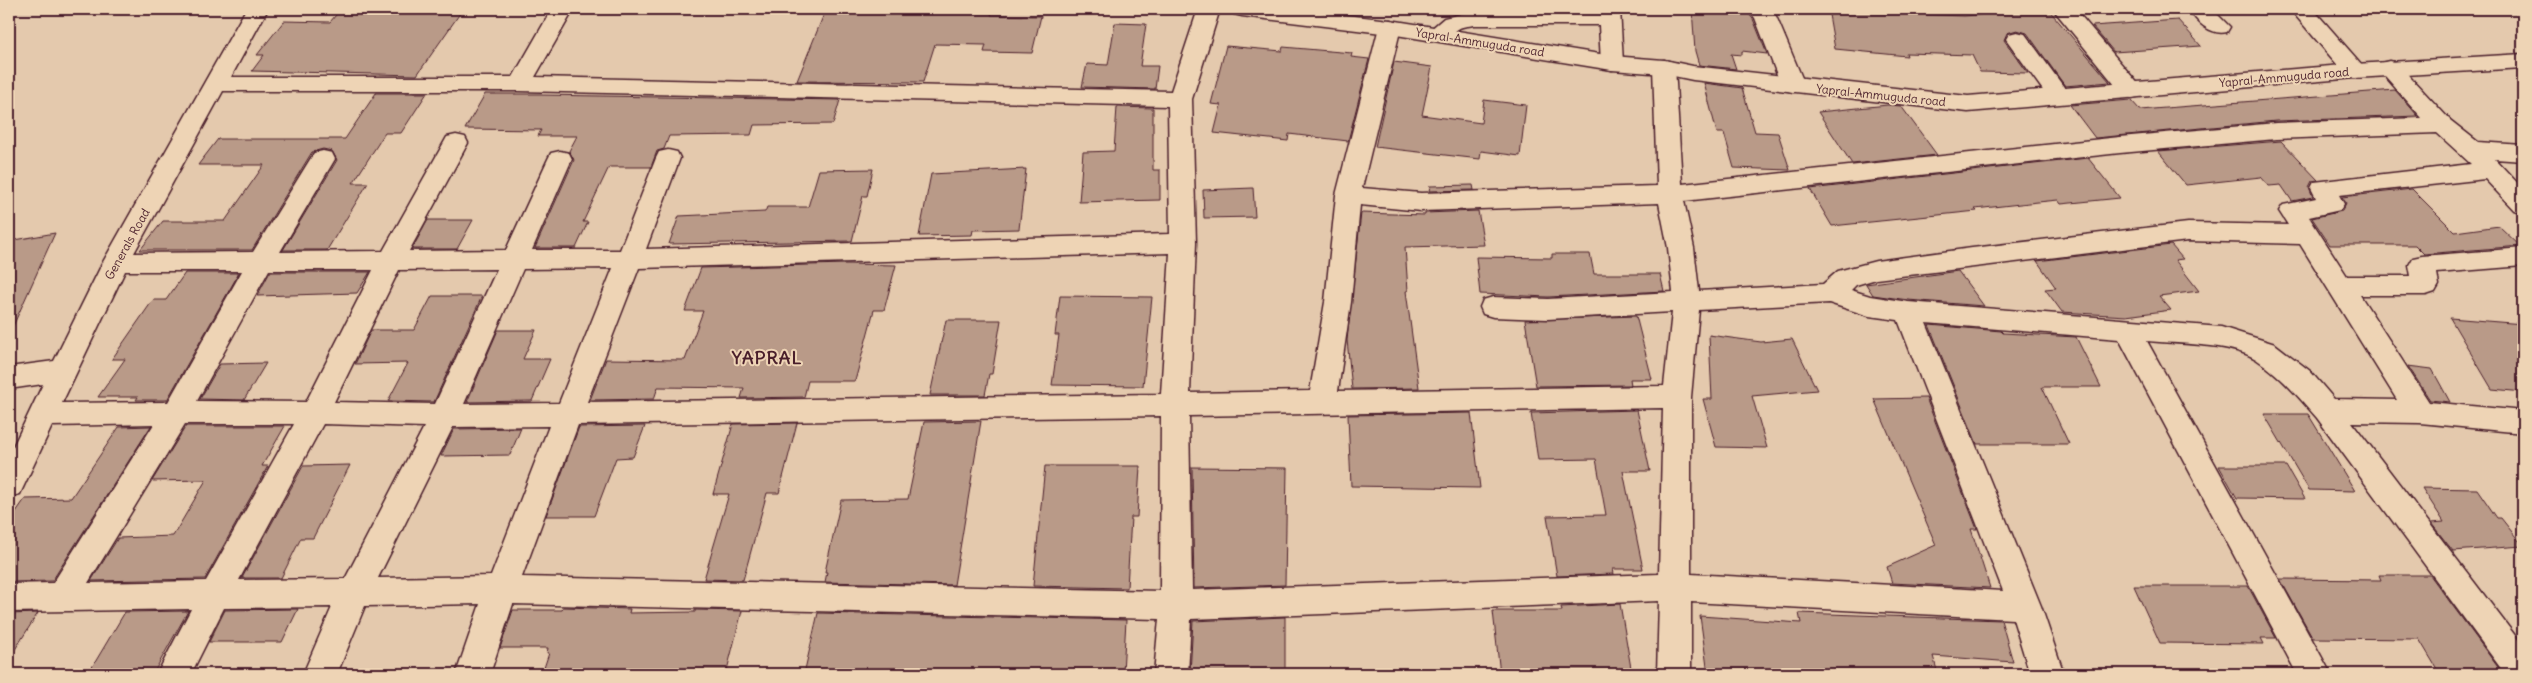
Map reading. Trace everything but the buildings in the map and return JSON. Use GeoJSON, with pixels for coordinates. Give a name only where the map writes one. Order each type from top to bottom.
{"type":"FeatureCollection","features":[{"type":"Feature","properties":{"kind":"street","name":"Generals Road"},"geometry":{"type":"LineString","coordinates":[[9,485],[116,262],[217,84],[257,9]]}},
{"type":"Feature","properties":{"kind":"street"},"geometry":{"type":"LineString","coordinates":[[520,84],[563,9]]}},
{"type":"Feature","properties":{"kind":"street"},"geometry":{"type":"LineString","coordinates":[[1171,674],[1176,605],[1175,406],[1183,243],[1180,100],[1208,9]]}},
{"type":"Feature","properties":{"kind":"street","name":"Yapral-Ammuguda road"},"geometry":{"type":"LineString","coordinates":[[1242,9],[1323,14],[1435,35],[1612,63],[1664,68],[1693,74],[1968,104],[2389,68],[2523,60]]}},
{"type":"Feature","properties":{"kind":"street"},"geometry":{"type":"LineString","coordinates":[[1759,9],[1765,16],[1793,85]]}},
{"type":"Feature","properties":{"kind":"street"},"geometry":{"type":"LineString","coordinates":[[2064,9],[2132,91]]}},
{"type":"Feature","properties":{"kind":"street"},"geometry":{"type":"LineString","coordinates":[[2200,9],[2219,27]]}},
{"type":"Feature","properties":{"kind":"street"},"geometry":{"type":"LineString","coordinates":[[2301,9],[2355,71]]}},
{"type":"Feature","properties":{"kind":"street"},"geometry":{"type":"LineString","coordinates":[[1435,35],[1452,23],[1474,18],[1610,13],[1612,63]]}},
{"type":"Feature","properties":{"kind":"street"},"geometry":{"type":"LineString","coordinates":[[1322,403],[1338,302],[1348,195],[1390,27]]}},
{"type":"Feature","properties":{"kind":"street"},"geometry":{"type":"LineString","coordinates":[[2017,39],[2058,95]]}},
{"type":"Feature","properties":{"kind":"street"},"geometry":{"type":"LineString","coordinates":[[1664,68],[1670,194],[1681,248],[1687,300],[1677,397],[1674,674]]}},
{"type":"Feature","properties":{"kind":"street"},"geometry":{"type":"LineString","coordinates":[[2389,68],[2442,125],[2472,150],[2523,204]]}},
{"type":"Feature","properties":{"kind":"street"},"geometry":{"type":"LineString","coordinates":[[217,84],[520,84],[1180,100]]}},
{"type":"Feature","properties":{"kind":"street"},"geometry":{"type":"LineString","coordinates":[[1348,195],[1421,202],[1670,194],[2120,145],[2276,131],[2442,125]]}},
{"type":"Feature","properties":{"kind":"street"},"geometry":{"type":"LineString","coordinates":[[174,674],[214,596],[315,412],[391,260],[456,143]]}},
{"type":"Feature","properties":{"kind":"street"},"geometry":{"type":"LineString","coordinates":[[2472,150],[2523,153]]}},
{"type":"Feature","properties":{"kind":"street"},"geometry":{"type":"LineString","coordinates":[[473,674],[500,590],[631,259],[668,158]]}},
{"type":"Feature","properties":{"kind":"street"},"geometry":{"type":"LineString","coordinates":[[62,597],[177,412],[262,259],[323,159]]}},
{"type":"Feature","properties":{"kind":"street"},"geometry":{"type":"LineString","coordinates":[[320,674],[354,593],[444,416],[560,159]]}},
{"type":"Feature","properties":{"kind":"street"},"geometry":{"type":"LineString","coordinates":[[2420,412],[2309,235],[2292,212],[2331,204],[2323,188],[2491,170]]}},
{"type":"Feature","properties":{"kind":"street"},"geometry":{"type":"LineString","coordinates":[[1830,293],[1847,278],[1876,270],[1972,257],[2188,232],[2309,235]]}},
{"type":"Feature","properties":{"kind":"street"},"geometry":{"type":"LineString","coordinates":[[116,262],[262,259],[631,259],[1183,243]]}},
{"type":"Feature","properties":{"kind":"street"},"geometry":{"type":"LineString","coordinates":[[2341,286],[2426,285],[2422,265],[2523,257]]}},
{"type":"Feature","properties":{"kind":"street"},"geometry":{"type":"LineString","coordinates":[[1493,307],[1548,309],[1830,293],[1869,306],[1908,312],[2221,337],[2265,351],[2300,379],[2327,410],[2523,672]]}},
{"type":"Feature","properties":{"kind":"street"},"geometry":{"type":"LineString","coordinates":[[1908,312],[2025,606],[2047,674]]}},
{"type":"Feature","properties":{"kind":"street"},"geometry":{"type":"LineString","coordinates":[[2127,329],[2314,674]]}},
{"type":"Feature","properties":{"kind":"street"},"geometry":{"type":"LineString","coordinates":[[9,378],[63,371]]}},
{"type":"Feature","properties":{"kind":"street"},"geometry":{"type":"LineString","coordinates":[[44,415],[177,412],[315,412],[444,416],[1677,397]]}},
{"type":"Feature","properties":{"kind":"street"},"geometry":{"type":"LineString","coordinates":[[2327,410],[2420,412],[2523,422]]}},
{"type":"Feature","properties":{"kind":"street"},"geometry":{"type":"LineString","coordinates":[[9,598],[500,590],[1176,605],[1676,587],[2025,606]]}},
{"type":"Feature","properties":{"kind":"district","name":"YAPRAL"},"geometry":{"type":"Point","coordinates":[767,357]}}]}
